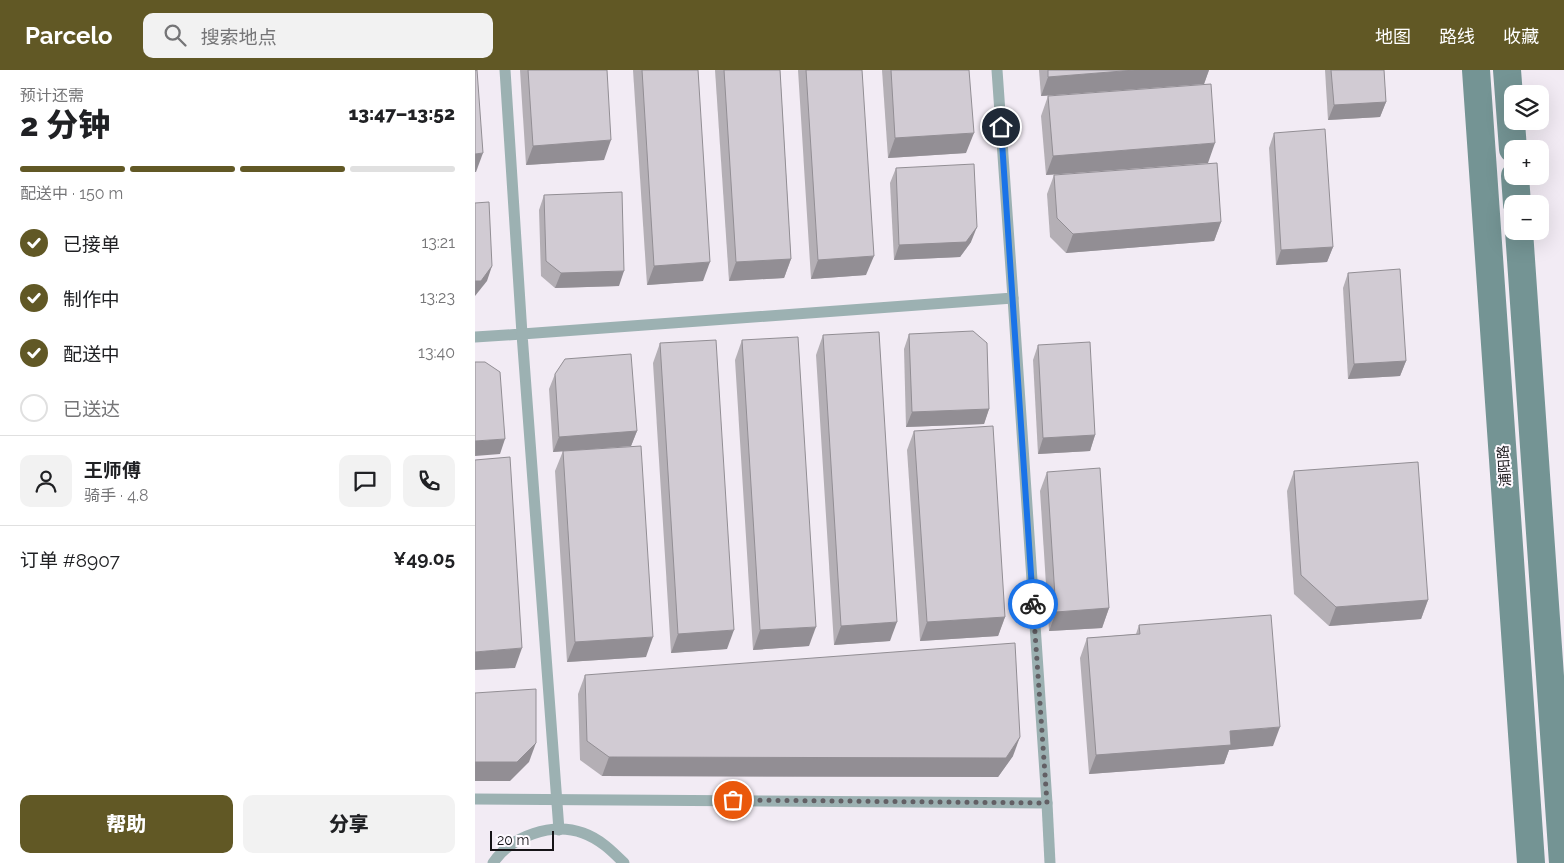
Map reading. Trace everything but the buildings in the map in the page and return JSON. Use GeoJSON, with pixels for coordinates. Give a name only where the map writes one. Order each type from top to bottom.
{"type":"FeatureCollection","features":[{"type":"Feature","properties":{"kind":"street","name":"浦阳路"},"geometry":{"type":"LineString","coordinates":[[1476,70],[1531,863]]}},
{"type":"Feature","properties":{"kind":"street"},"geometry":{"type":"LineString","coordinates":[[1507,70],[1512,140]]}},
{"type":"Feature","properties":{"kind":"street"},"geometry":{"type":"LineString","coordinates":[[1520,240],[1563,863]]}},
{"type":"Feature","properties":{"kind":"lane"},"geometry":{"type":"LineString","coordinates":[[505,70],[522,334],[559,830]]}},
{"type":"Feature","properties":{"kind":"lane"},"geometry":{"type":"LineString","coordinates":[[997,70],[1050,863]]}},
{"type":"Feature","properties":{"kind":"lane"},"geometry":{"type":"LineString","coordinates":[[475,337],[1013,298]]}},
{"type":"Feature","properties":{"kind":"lane"},"geometry":{"type":"LineString","coordinates":[[475,799],[557,798],[1047,803]]}},
{"type":"Feature","properties":{"kind":"lane"},"geometry":{"type":"LineString","coordinates":[[493,863],[499,854],[517,841],[538,832],[559,830],[583,833],[606,846],[624,863]]}},
{"type":"Feature","properties":{"kind":"way so far"},"geometry":{"type":"LineString","coordinates":[[733,800],[1047,803],[1033,604]]}},
{"type":"Feature","properties":{"kind":"route"},"geometry":{"type":"LineString","coordinates":[[1001,127],[1033,604]]}}]}
